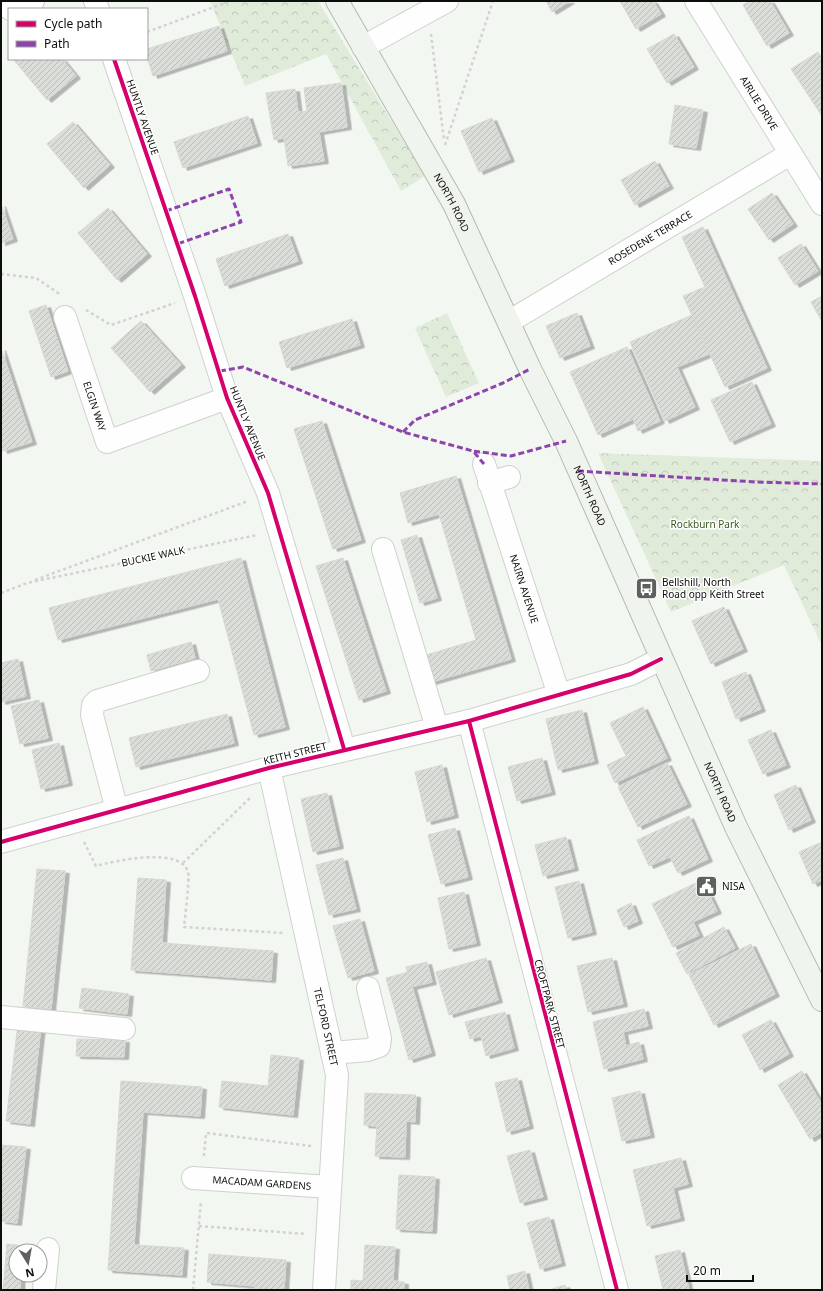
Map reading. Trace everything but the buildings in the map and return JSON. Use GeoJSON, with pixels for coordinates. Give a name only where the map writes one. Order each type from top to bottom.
{"type":"FeatureCollection","features":[{"type":"Feature","properties":{"kind":"main road","name":"NORTH ROAD"},"geometry":{"type":"LineString","coordinates":[[337,1],[454,204],[510,322],[530,369],[566,441],[736,828],[820,991]]}},
{"type":"Feature","properties":{"kind":"street"},"geometry":{"type":"LineString","coordinates":[[13,8],[33,1]]}},
{"type":"Feature","properties":{"kind":"street"},"geometry":{"type":"LineString","coordinates":[[363,47],[447,1]]}},
{"type":"Feature","properties":{"kind":"street","name":"AIRLIE DRIVE"},"geometry":{"type":"LineString","coordinates":[[696,1],[822,204]]}},
{"type":"Feature","properties":{"kind":"street","name":"HUNTLY AVENUE"},"geometry":{"type":"LineString","coordinates":[[114,60],[195,296],[227,398],[268,493],[344,749]]}},
{"type":"Feature","properties":{"kind":"street","name":"ROSEDENE TERRACE"},"geometry":{"type":"LineString","coordinates":[[510,322],[790,154]]}},
{"type":"Feature","properties":{"kind":"street","name":"ELGIN WAY"},"geometry":{"type":"LineString","coordinates":[[65,308],[107,442],[227,398]]}},
{"type":"Feature","properties":{"kind":"street","name":"NAIRN AVENUE"},"geometry":{"type":"LineString","coordinates":[[494,475],[559,695]]}},
{"type":"Feature","properties":{"kind":"street"},"geometry":{"type":"LineString","coordinates":[[383,549],[437,728]]}},
{"type":"Feature","properties":{"kind":"street","name":"KEITH STREET"},"geometry":{"type":"LineString","coordinates":[[1,842],[117,810],[271,778],[344,749],[469,721],[630,674],[661,659]]}},
{"type":"Feature","properties":{"kind":"street"},"geometry":{"type":"LineString","coordinates":[[117,810],[92,715],[93,705],[97,701],[198,671]]}},
{"type":"Feature","properties":{"kind":"street","name":"CROFTPARK STREET"},"geometry":{"type":"LineString","coordinates":[[469,721],[617,1290]]}},
{"type":"Feature","properties":{"kind":"street","name":"TELFORD STREET"},"geometry":{"type":"LineString","coordinates":[[271,778],[337,1075],[324,1290]]}},
{"type":"Feature","properties":{"kind":"street"},"geometry":{"type":"LineString","coordinates":[[332,1053],[368,1050],[379,1046],[380,1038],[368,988]]}},
{"type":"Feature","properties":{"kind":"street"},"geometry":{"type":"LineString","coordinates":[[1,1017],[124,1029]]}},
{"type":"Feature","properties":{"kind":"street","name":"MACADAM GARDENS"},"geometry":{"type":"LineString","coordinates":[[193,1178],[330,1187]]}},
{"type":"Feature","properties":{"kind":"path"},"geometry":{"type":"LineString","coordinates":[[148,32],[230,1]]}},
{"type":"Feature","properties":{"kind":"path"},"geometry":{"type":"LineString","coordinates":[[428,11],[444,146],[493,1]]}},
{"type":"Feature","properties":{"kind":"path"},"geometry":{"type":"LineString","coordinates":[[1,274],[36,278],[65,308]]}},
{"type":"Feature","properties":{"kind":"path"},"geometry":{"type":"LineString","coordinates":[[85,310],[111,325],[195,296]]}},
{"type":"Feature","properties":{"kind":"path"},"geometry":{"type":"LineString","coordinates":[[182,864],[271,778]]}},
{"type":"Feature","properties":{"kind":"path"},"geometry":{"type":"LineString","coordinates":[[74,822],[96,866],[114,861],[162,856],[182,864],[188,872],[184,927],[306,934]]}},
{"type":"Feature","properties":{"kind":"path"},"geometry":{"type":"LineString","coordinates":[[199,1226],[327,1235]]}},
{"type":"Feature","properties":{"kind":"green space"},"geometry":{"type":"Polygon","coordinates":[[[210,1],[318,1],[425,176],[401,191],[326,54],[245,86],[210,1]]]}},
{"type":"Feature","properties":{"kind":"green space"},"geometry":{"type":"Polygon","coordinates":[[[447,313],[479,383],[446,397],[415,328],[447,313]]]}},
{"type":"Feature","properties":{"kind":"green space","name":"Rockburn Park"},"geometry":{"type":"Polygon","coordinates":[[[598,453],[822,461],[822,646],[784,565],[671,612],[598,453]]]}},
{"type":"Feature","properties":{"kind":"marked path"},"geometry":{"type":"LineString","coordinates":[[166,211],[229,189],[241,222],[177,244]]}},
{"type":"Feature","properties":{"kind":"marked path"},"geometry":{"type":"LineString","coordinates":[[220,371],[243,367],[403,432],[473,451]]}},
{"type":"Feature","properties":{"kind":"marked path"},"geometry":{"type":"LineString","coordinates":[[403,432],[415,420],[503,383],[530,369]]}},
{"type":"Feature","properties":{"kind":"marked path"},"geometry":{"type":"LineString","coordinates":[[484,464],[473,451],[511,456],[566,441]]}},
{"type":"Feature","properties":{"kind":"marked path"},"geometry":{"type":"LineString","coordinates":[[578,471],[756,482],[822,484]]}},
{"type":"Feature","properties":{"kind":"cycle path"},"geometry":{"type":"LineString","coordinates":[[114,60],[195,296],[227,398],[268,493],[344,749]]}},
{"type":"Feature","properties":{"kind":"cycle path"},"geometry":{"type":"LineString","coordinates":[[1,842],[269,768],[469,721],[631,674],[661,659]]}},
{"type":"Feature","properties":{"kind":"cycle path"},"geometry":{"type":"LineString","coordinates":[[469,721],[617,1290]]}},
{"type":"Feature","properties":{"kind":"place","name":"Bellshill, North Road opp Keith Street"},"geometry":{"type":"Point","coordinates":[646,588]}},
{"type":"Feature","properties":{"kind":"place","name":"NISA"},"geometry":{"type":"Point","coordinates":[707,886]}}]}
